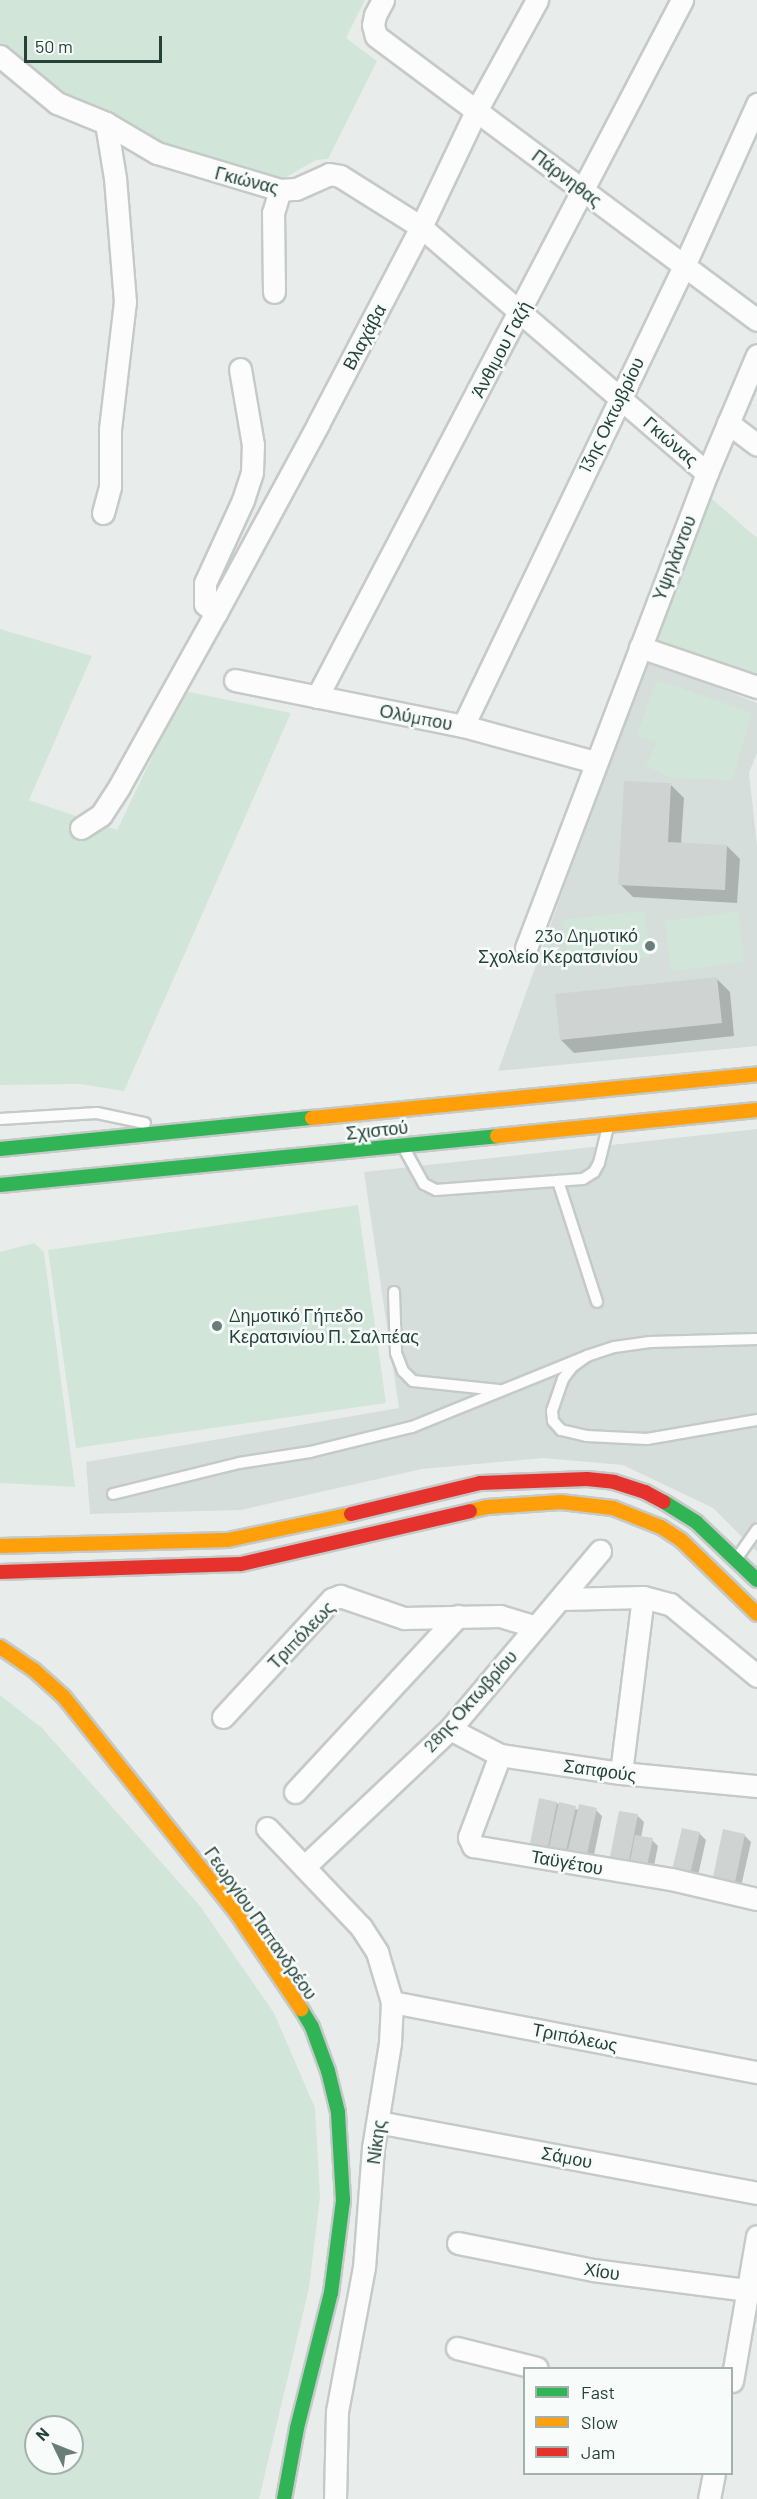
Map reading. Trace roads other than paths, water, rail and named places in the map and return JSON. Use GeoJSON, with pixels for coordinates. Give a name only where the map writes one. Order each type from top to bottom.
{"type":"FeatureCollection","features":[{"type":"Feature","properties":{"kind":"main road","name":"Σχιστού"},"geometry":{"type":"LineString","coordinates":[[0,1149],[757,1074]]}},
{"type":"Feature","properties":{"kind":"main road","name":"Σχιστού"},"geometry":{"type":"LineString","coordinates":[[0,1185],[757,1110]]}},
{"type":"Feature","properties":{"kind":"main road"},"geometry":{"type":"LineString","coordinates":[[0,1546],[228,1540],[283,1530],[480,1483],[587,1479],[614,1482],[645,1492],[674,1507],[696,1522],[757,1580]]}},
{"type":"Feature","properties":{"kind":"main road"},"geometry":{"type":"LineString","coordinates":[[0,1572],[241,1564],[486,1508],[513,1503],[561,1502],[613,1508],[661,1527],[681,1540],[757,1614]]}},
{"type":"Feature","properties":{"kind":"main road","name":"Γεωργίου Παπανδρέου"},"geometry":{"type":"LineString","coordinates":[[0,1647],[34,1670],[64,1697],[237,1914],[278,1972],[312,2027],[328,2071],[338,2112],[343,2200],[331,2293],[297,2428],[284,2499]]}},
{"type":"Feature","properties":{"kind":"street","name":"Πάρνηθας"},"geometry":{"type":"LineString","coordinates":[[382,0],[373,25],[376,36],[757,320]]}},
{"type":"Feature","properties":{"kind":"street","name":"Βλαχάβα"},"geometry":{"type":"LineString","coordinates":[[81,828],[101,815],[216,613],[421,228],[476,111],[537,0]]}},
{"type":"Feature","properties":{"kind":"street","name":"Άνθιμου Γαζή"},"geometry":{"type":"LineString","coordinates":[[317,697],[682,0]]}},
{"type":"Feature","properties":{"kind":"street","name":"Γκιώνας"},"geometry":{"type":"LineString","coordinates":[[0,56],[57,103],[106,123],[157,153],[203,169],[280,190],[296,189],[328,174],[340,176],[421,228],[707,472]]}},
{"type":"Feature","properties":{"kind":"street","name":"13ης Οκτωβρίου"},"geometry":{"type":"LineString","coordinates":[[463,726],[619,395],[684,266],[757,104]]}},
{"type":"Feature","properties":{"kind":"street"},"geometry":{"type":"LineString","coordinates":[[104,513],[110,486],[110,429],[125,302],[115,178],[106,123]]}},
{"type":"Feature","properties":{"kind":"street"},"geometry":{"type":"LineString","coordinates":[[274,292],[273,213],[280,190]]}},
{"type":"Feature","properties":{"kind":"street","name":"Υψηλάντου"},"geometry":{"type":"LineString","coordinates":[[526,948],[707,472],[757,355]]}},
{"type":"Feature","properties":{"kind":"street"},"geometry":{"type":"LineString","coordinates":[[216,613],[206,604],[205,583],[243,500],[252,472],[253,445],[240,369]]}},
{"type":"Feature","properties":{"kind":"street"},"geometry":{"type":"LineString","coordinates":[[728,423],[757,445]]}},
{"type":"Feature","properties":{"kind":"street"},"geometry":{"type":"LineString","coordinates":[[640,647],[757,687]]}},
{"type":"Feature","properties":{"kind":"street","name":"Ολύμπου"},"geometry":{"type":"LineString","coordinates":[[235,680],[463,726],[595,762]]}},
{"type":"Feature","properties":{"kind":"street","name":"28ης Οκτωβρίου"},"geometry":{"type":"LineString","coordinates":[[304,1867],[450,1729],[600,1551]]}},
{"type":"Feature","properties":{"kind":"street","name":"Τριπόλεως"},"geometry":{"type":"LineString","coordinates":[[223,1717],[332,1599],[340,1596],[404,1618],[500,1616],[535,1627]]}},
{"type":"Feature","properties":{"kind":"street"},"geometry":{"type":"LineString","coordinates":[[621,1773],[642,1597]]}},
{"type":"Feature","properties":{"kind":"street"},"geometry":{"type":"LineString","coordinates":[[561,1599],[642,1597],[670,1604],[757,1676]]}},
{"type":"Feature","properties":{"kind":"street"},"geometry":{"type":"LineString","coordinates":[[296,1792],[458,1616]]}},
{"type":"Feature","properties":{"kind":"street","name":"Σαπφούς"},"geometry":{"type":"LineString","coordinates":[[450,1729],[500,1755],[621,1773],[757,1786]]}},
{"type":"Feature","properties":{"kind":"street","name":"Ταϋγέτου"},"geometry":{"type":"LineString","coordinates":[[500,1755],[469,1837],[473,1846],[671,1879],[757,1899]]}},
{"type":"Feature","properties":{"kind":"street","name":"Νίκης"},"geometry":{"type":"LineString","coordinates":[[267,1828],[360,1928],[377,1952],[392,2002],[390,2043],[373,2148],[364,2266],[337,2411],[335,2499]]}},
{"type":"Feature","properties":{"kind":"street","name":"Τριπόλεως"},"geometry":{"type":"LineString","coordinates":[[392,2002],[757,2072]]}},
{"type":"Feature","properties":{"kind":"street","name":"Σάμου"},"geometry":{"type":"LineString","coordinates":[[378,2122],[757,2193]]}},
{"type":"Feature","properties":{"kind":"street"},"geometry":{"type":"LineString","coordinates":[[733,2375],[757,2236]]}},
{"type":"Feature","properties":{"kind":"street","name":"Χίου"},"geometry":{"type":"LineString","coordinates":[[458,2243],[593,2270],[748,2290]]}},
{"type":"Feature","properties":{"kind":"street"},"geometry":{"type":"LineString","coordinates":[[457,2348],[533,2367]]}},
{"type":"Feature","properties":{"kind":"street"},"geometry":{"type":"LineString","coordinates":[[710,2499],[714,2475]]}},
{"type":"Feature","properties":{"kind":"lane"},"geometry":{"type":"LineString","coordinates":[[0,1119],[97,1113],[136,1120],[174,1133]]}},
{"type":"Feature","properties":{"kind":"lane"},"geometry":{"type":"LineString","coordinates":[[403,1145],[429,1189],[583,1179],[594,1172],[599,1163],[609,1125]]}},
{"type":"Feature","properties":{"kind":"lane"},"geometry":{"type":"LineString","coordinates":[[558,1181],[597,1302]]}},
{"type":"Feature","properties":{"kind":"lane"},"geometry":{"type":"LineString","coordinates":[[394,1292],[396,1353],[403,1371],[413,1381],[499,1390]]}},
{"type":"Feature","properties":{"kind":"lane"},"geometry":{"type":"LineString","coordinates":[[113,1494],[239,1463],[310,1452],[412,1427],[499,1390],[614,1347],[650,1342],[757,1339]]}},
{"type":"Feature","properties":{"kind":"lane"},"geometry":{"type":"LineString","coordinates":[[586,1356],[572,1367],[556,1394],[552,1411],[553,1421],[561,1430],[587,1436],[647,1439],[757,1420]]}},
{"type":"Feature","properties":{"kind":"lane"},"geometry":{"type":"LineString","coordinates":[[735,1560],[757,1529]]}},
{"type":"Feature","properties":{"kind":"place","name":"23o Δημοτικό Σχολείο Κερατσινίου"},"geometry":{"type":"Point","coordinates":[650,946]}},
{"type":"Feature","properties":{"kind":"place","name":"Δημοτικό Γήπεδο Κερατσινίου Π. Σαλπέας"},"geometry":{"type":"Point","coordinates":[217,1326]}}]}
